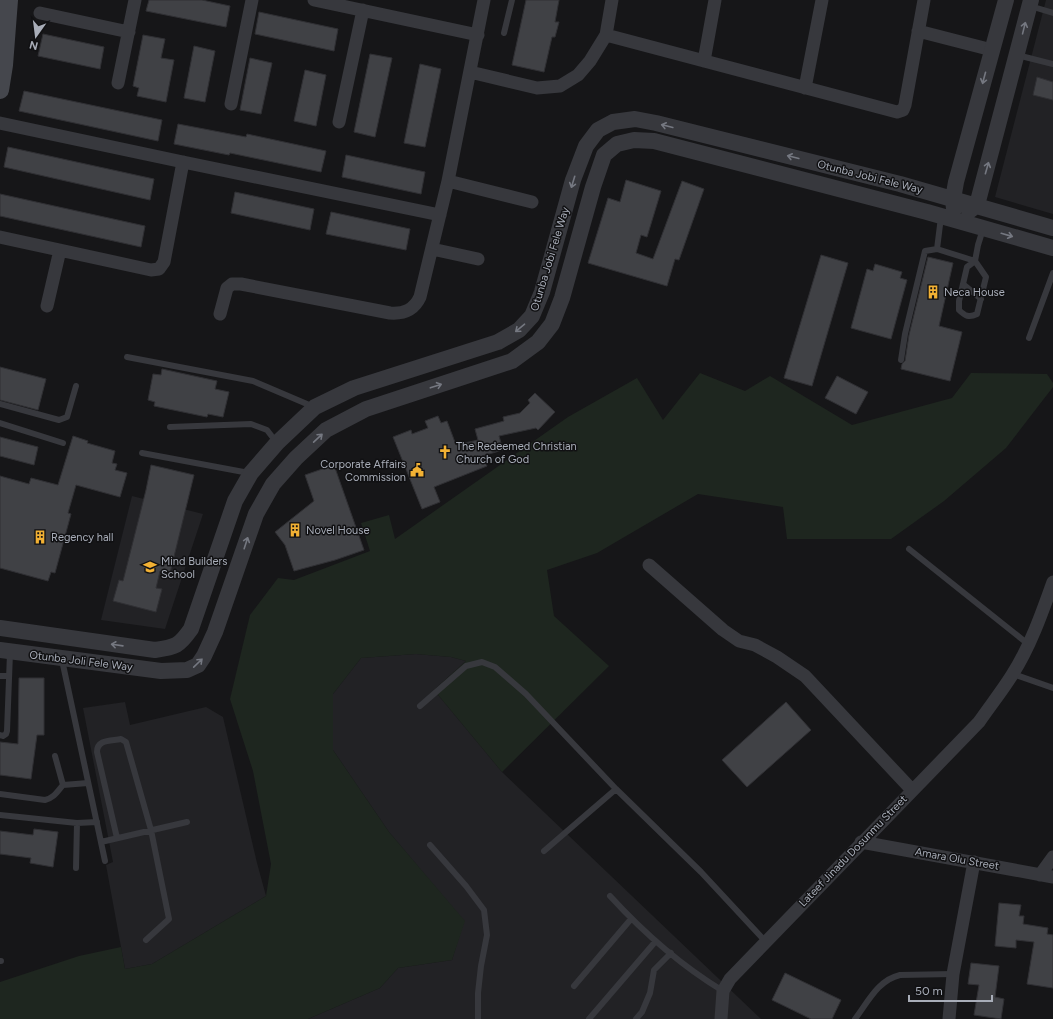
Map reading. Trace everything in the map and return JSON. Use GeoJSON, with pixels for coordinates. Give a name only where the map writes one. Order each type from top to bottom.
{"type":"FeatureCollection","features":[{"type":"Feature","properties":{"kind":"main road"},"geometry":{"type":"LineString","coordinates":[[0,90],[4,65],[8,0]]}},
{"type":"Feature","properties":{"kind":"street"},"geometry":{"type":"LineString","coordinates":[[118,83],[135,0]]}},
{"type":"Feature","properties":{"kind":"street"},"geometry":{"type":"LineString","coordinates":[[231,104],[252,0]]}},
{"type":"Feature","properties":{"kind":"street"},"geometry":{"type":"LineString","coordinates":[[314,0],[478,35]]}},
{"type":"Feature","properties":{"kind":"street"},"geometry":{"type":"LineString","coordinates":[[220,314],[227,288],[232,284],[241,284],[399,314],[416,305],[420,297],[440,216],[484,0]]}},
{"type":"Feature","properties":{"kind":"street"},"geometry":{"type":"LineString","coordinates":[[470,72],[536,88],[560,86],[578,75],[590,61],[606,35],[612,0]]}},
{"type":"Feature","properties":{"kind":"street"},"geometry":{"type":"LineString","coordinates":[[704,61],[715,0]]}},
{"type":"Feature","properties":{"kind":"street"},"geometry":{"type":"LineString","coordinates":[[805,88],[822,0]]}},
{"type":"Feature","properties":{"kind":"street"},"geometry":{"type":"LineString","coordinates":[[606,35],[897,112],[903,110],[924,0]]}},
{"type":"Feature","properties":{"kind":"street"},"geometry":{"type":"LineString","coordinates":[[949,219],[973,120],[1006,0]]}},
{"type":"Feature","properties":{"kind":"street"},"geometry":{"type":"LineString","coordinates":[[949,219],[977,205],[1030,3]]}},
{"type":"Feature","properties":{"kind":"street"},"geometry":{"type":"LineString","coordinates":[[339,122],[364,10]]}},
{"type":"Feature","properties":{"kind":"street"},"geometry":{"type":"LineString","coordinates":[[40,13],[129,32]]}},
{"type":"Feature","properties":{"kind":"street"},"geometry":{"type":"LineString","coordinates":[[918,31],[992,50]]}},
{"type":"Feature","properties":{"kind":"street","name":"Otunba Jobi Fele Way"},"geometry":{"type":"LineString","coordinates":[[155,650],[172,648],[182,642],[191,629],[235,501],[251,473],[277,443],[315,407],[354,388],[498,342],[519,330],[532,316],[542,292],[574,180],[586,146],[598,130],[613,122],[636,119],[656,123],[900,184],[1053,228]]}},
{"type":"Feature","properties":{"kind":"street"},"geometry":{"type":"LineString","coordinates":[[973,120],[998,127]]}},
{"type":"Feature","properties":{"kind":"street"},"geometry":{"type":"LineString","coordinates":[[0,123],[440,216]]}},
{"type":"Feature","properties":{"kind":"street","name":"Otunba Jobi Fele Way"},"geometry":{"type":"LineString","coordinates":[[161,672],[187,670],[198,665],[204,656],[218,624],[256,514],[273,484],[296,458],[326,430],[366,409],[512,361],[538,342],[552,324],[562,298],[593,187],[604,155],[617,144],[634,140],[661,143],[927,212],[1053,248]]}},
{"type":"Feature","properties":{"kind":"street"},"geometry":{"type":"LineString","coordinates":[[0,237],[151,270],[159,269],[164,262],[183,162]]}},
{"type":"Feature","properties":{"kind":"street"},"geometry":{"type":"LineString","coordinates":[[448,180],[532,202]]}},
{"type":"Feature","properties":{"kind":"street"},"geometry":{"type":"LineString","coordinates":[[47,306],[60,250]]}},
{"type":"Feature","properties":{"kind":"street"},"geometry":{"type":"LineString","coordinates":[[432,250],[478,259]]}},
{"type":"Feature","properties":{"kind":"street"},"geometry":{"type":"LineString","coordinates":[[553,251],[573,256]]}},
{"type":"Feature","properties":{"kind":"street"},"geometry":{"type":"LineString","coordinates":[[649,565],[722,630],[739,641],[755,645],[805,676],[912,790]]}},
{"type":"Feature","properties":{"kind":"street","name":"Lateef Jinadu Dosunmu Street"},"geometry":{"type":"LineString","coordinates":[[723,991],[730,979],[979,722],[1013,674],[1046,603],[1053,582]]}},
{"type":"Feature","properties":{"kind":"street"},"geometry":{"type":"LineString","coordinates":[[1,629],[4,651]]}},
{"type":"Feature","properties":{"kind":"street","name":"Otunba Joli Fele Way"},"geometry":{"type":"LineString","coordinates":[[1,629],[155,650]]}},
{"type":"Feature","properties":{"kind":"street","name":"Otunba Joli Fele Way"},"geometry":{"type":"LineString","coordinates":[[4,651],[161,672]]}},
{"type":"Feature","properties":{"kind":"street","name":"Amara Olu Street"},"geometry":{"type":"LineString","coordinates":[[862,842],[1047,876]]}},
{"type":"Feature","properties":{"kind":"street"},"geometry":{"type":"LineString","coordinates":[[1047,876],[1053,857]]}},
{"type":"Feature","properties":{"kind":"street"},"geometry":{"type":"LineString","coordinates":[[949,1019],[953,974],[974,862]]}},
{"type":"Feature","properties":{"kind":"street"},"geometry":{"type":"LineString","coordinates":[[721,1019],[723,991]]}},
{"type":"Feature","properties":{"kind":"lane"},"geometry":{"type":"LineString","coordinates":[[504,34],[512,0]]}},
{"type":"Feature","properties":{"kind":"lane"},"geometry":{"type":"LineString","coordinates":[[1030,3],[1053,13]]}},
{"type":"Feature","properties":{"kind":"lane"},"geometry":{"type":"LineString","coordinates":[[1017,55],[1053,64]]}},
{"type":"Feature","properties":{"kind":"lane"},"geometry":{"type":"LineString","coordinates":[[937,249],[949,219]]}},
{"type":"Feature","properties":{"kind":"lane"},"geometry":{"type":"LineString","coordinates":[[901,360],[905,334],[925,252],[937,249],[975,261],[986,277],[977,314],[972,317],[964,315],[959,310],[959,301],[967,267],[975,261],[983,228]]}},
{"type":"Feature","properties":{"kind":"lane"},"geometry":{"type":"LineString","coordinates":[[1030,338],[1053,274]]}},
{"type":"Feature","properties":{"kind":"lane"},"geometry":{"type":"LineString","coordinates":[[963,284],[981,299]]}},
{"type":"Feature","properties":{"kind":"lane"},"geometry":{"type":"LineString","coordinates":[[127,357],[253,381],[315,407]]}},
{"type":"Feature","properties":{"kind":"lane"},"geometry":{"type":"LineString","coordinates":[[0,404],[59,420],[67,417],[76,386]]}},
{"type":"Feature","properties":{"kind":"lane"},"geometry":{"type":"LineString","coordinates":[[0,423],[62,443]]}},
{"type":"Feature","properties":{"kind":"lane"},"geometry":{"type":"LineString","coordinates":[[170,427],[251,424],[267,430],[277,443]]}},
{"type":"Feature","properties":{"kind":"lane"},"geometry":{"type":"LineString","coordinates":[[142,453],[251,473]]}},
{"type":"Feature","properties":{"kind":"lane"},"geometry":{"type":"LineString","coordinates":[[909,549],[1028,644]]}},
{"type":"Feature","properties":{"kind":"lane"},"geometry":{"type":"LineString","coordinates":[[0,735],[3,736],[7,731],[9,676],[4,651]]}},
{"type":"Feature","properties":{"kind":"lane"},"geometry":{"type":"LineString","coordinates":[[61,658],[105,861]]}},
{"type":"Feature","properties":{"kind":"lane"},"geometry":{"type":"LineString","coordinates":[[420,706],[466,666],[482,662],[495,667],[526,694],[616,789],[702,872],[766,942]]}},
{"type":"Feature","properties":{"kind":"lane"},"geometry":{"type":"LineString","coordinates":[[1013,674],[1053,688]]}},
{"type":"Feature","properties":{"kind":"lane"},"geometry":{"type":"LineString","coordinates":[[0,676],[9,676]]}},
{"type":"Feature","properties":{"kind":"lane"},"geometry":{"type":"LineString","coordinates":[[117,838],[97,752],[97,746],[100,743],[121,739],[126,742],[151,830],[169,918],[146,940]]}},
{"type":"Feature","properties":{"kind":"lane"},"geometry":{"type":"LineString","coordinates":[[0,794],[45,800],[51,799],[62,785],[56,756]]}},
{"type":"Feature","properties":{"kind":"lane"},"geometry":{"type":"LineString","coordinates":[[62,785],[88,783]]}},
{"type":"Feature","properties":{"kind":"lane"},"geometry":{"type":"LineString","coordinates":[[544,851],[616,789]]}},
{"type":"Feature","properties":{"kind":"lane"},"geometry":{"type":"LineString","coordinates":[[0,815],[77,823],[97,822]]}},
{"type":"Feature","properties":{"kind":"lane"},"geometry":{"type":"LineString","coordinates":[[101,842],[187,822]]}},
{"type":"Feature","properties":{"kind":"lane"},"geometry":{"type":"LineString","coordinates":[[76,868],[77,823]]}},
{"type":"Feature","properties":{"kind":"lane"},"geometry":{"type":"LineString","coordinates":[[430,845],[466,886],[484,910],[487,935],[478,993],[478,1019]]}},
{"type":"Feature","properties":{"kind":"lane"},"geometry":{"type":"LineString","coordinates":[[610,896],[655,942],[702,978],[723,991]]}},
{"type":"Feature","properties":{"kind":"lane"},"geometry":{"type":"LineString","coordinates":[[574,986],[631,919]]}},
{"type":"Feature","properties":{"kind":"lane"},"geometry":{"type":"LineString","coordinates":[[589,1019],[655,942]]}},
{"type":"Feature","properties":{"kind":"lane"},"geometry":{"type":"LineString","coordinates":[[636,1019],[642,1012],[650,993],[654,970],[671,953]]}},
{"type":"Feature","properties":{"kind":"lane"},"geometry":{"type":"LineString","coordinates":[[855,1019],[875,991],[884,981],[892,977],[900,975],[953,974]]}},
{"type":"Feature","properties":{"kind":"shaded area"},"geometry":{"type":"Polygon","coordinates":[[[1046,0],[1053,0],[1053,214],[995,197],[1046,0]]]}},
{"type":"Feature","properties":{"kind":"shaded area"},"geometry":{"type":"Polygon","coordinates":[[[700,373],[745,391],[770,376],[852,425],[952,398],[971,373],[1047,374],[1053,383],[1053,387],[1006,448],[944,501],[891,539],[787,539],[783,507],[698,494],[597,553],[547,570],[554,616],[609,666],[502,772],[434,690],[466,661],[451,657],[416,654],[361,658],[333,694],[333,750],[389,832],[465,921],[452,960],[398,968],[380,988],[308,1019],[0,1019],[0,982],[79,956],[121,947],[125,969],[152,964],[266,896],[271,864],[253,771],[230,699],[250,615],[278,578],[294,580],[370,551],[361,523],[389,515],[395,539],[568,417],[637,378],[663,420],[700,373]]]}},
{"type":"Feature","properties":{"kind":"shaded area","name":"Mind Builders School"},"geometry":{"type":"Polygon","coordinates":[[[132,496],[203,514],[165,629],[101,620],[132,496]]]}},
{"type":"Feature","properties":{"kind":"shaded area"},"geometry":{"type":"Polygon","coordinates":[[[416,654],[451,657],[466,661],[434,690],[502,772],[761,1019],[308,1019],[380,988],[398,968],[452,960],[464,921],[389,832],[333,750],[333,694],[361,658],[416,654]]]}},
{"type":"Feature","properties":{"kind":"shaded area"},"geometry":{"type":"Polygon","coordinates":[[[125,702],[130,725],[206,707],[223,717],[266,896],[152,964],[125,969],[106,865],[113,862],[83,708],[125,702]]]}},
{"type":"Feature","properties":{"kind":"building"},"geometry":{"type":"Polygon","coordinates":[[[149,0],[202,0],[230,6],[226,27],[146,11],[149,0]]]}},
{"type":"Feature","properties":{"kind":"building"},"geometry":{"type":"Polygon","coordinates":[[[526,0],[559,0],[555,22],[559,22],[555,37],[552,37],[544,72],[512,65],[526,0]]]}},
{"type":"Feature","properties":{"kind":"building"},"geometry":{"type":"Polygon","coordinates":[[[259,12],[338,29],[334,51],[255,34],[259,12]]]}},
{"type":"Feature","properties":{"kind":"building"},"geometry":{"type":"Polygon","coordinates":[[[43,34],[104,47],[100,69],[38,56],[43,34]]]}},
{"type":"Feature","properties":{"kind":"building"},"geometry":{"type":"Polygon","coordinates":[[[143,35],[165,39],[161,58],[174,60],[166,102],[137,96],[139,88],[133,86],[143,35]]]}},
{"type":"Feature","properties":{"kind":"building"},"geometry":{"type":"Polygon","coordinates":[[[194,46],[215,51],[205,102],[184,98],[194,46]]]}},
{"type":"Feature","properties":{"kind":"building"},"geometry":{"type":"Polygon","coordinates":[[[370,54],[392,58],[375,137],[354,132],[370,54]]]}},
{"type":"Feature","properties":{"kind":"building"},"geometry":{"type":"Polygon","coordinates":[[[250,58],[272,63],[261,114],[240,110],[250,58]]]}},
{"type":"Feature","properties":{"kind":"building"},"geometry":{"type":"Polygon","coordinates":[[[420,64],[441,69],[425,147],[404,143],[420,64]]]}},
{"type":"Feature","properties":{"kind":"building"},"geometry":{"type":"Polygon","coordinates":[[[305,70],[326,75],[316,126],[294,121],[305,70]]]}},
{"type":"Feature","properties":{"kind":"building"},"geometry":{"type":"Polygon","coordinates":[[[1037,77],[1053,82],[1053,100],[1033,95],[1037,77]]]}},
{"type":"Feature","properties":{"kind":"building"},"geometry":{"type":"Polygon","coordinates":[[[24,91],[162,120],[158,141],[19,111],[24,91]]]}},
{"type":"Feature","properties":{"kind":"building"},"geometry":{"type":"Polygon","coordinates":[[[178,124],[246,137],[247,134],[326,151],[321,172],[230,153],[229,155],[174,144],[178,124]]]}},
{"type":"Feature","properties":{"kind":"building"},"geometry":{"type":"Polygon","coordinates":[[[8,147],[154,179],[150,200],[4,167],[8,147]]]}},
{"type":"Feature","properties":{"kind":"building"},"geometry":{"type":"Polygon","coordinates":[[[346,155],[425,172],[421,194],[342,177],[346,155]]]}},
{"type":"Feature","properties":{"kind":"building"},"geometry":{"type":"Polygon","coordinates":[[[626,180],[661,191],[647,237],[641,235],[636,253],[653,259],[682,181],[704,189],[679,260],[675,259],[667,286],[588,263],[608,198],[620,202],[626,180]]]}},
{"type":"Feature","properties":{"kind":"building"},"geometry":{"type":"Polygon","coordinates":[[[235,192],[314,209],[310,230],[231,213],[235,192]]]}},
{"type":"Feature","properties":{"kind":"building"},"geometry":{"type":"Polygon","coordinates":[[[0,194],[145,226],[141,247],[0,216],[0,194]]]}},
{"type":"Feature","properties":{"kind":"building"},"geometry":{"type":"Polygon","coordinates":[[[331,212],[410,229],[406,250],[326,234],[331,212]]]}},
{"type":"Feature","properties":{"kind":"building"},"geometry":{"type":"Polygon","coordinates":[[[821,255],[848,263],[812,386],[784,378],[821,255]]]}},
{"type":"Feature","properties":{"kind":"building"},"geometry":{"type":"Polygon","coordinates":[[[928,257],[953,263],[939,326],[962,332],[950,381],[901,369],[902,364],[905,361],[909,335],[928,257]]]}},
{"type":"Feature","properties":{"kind":"building"},"geometry":{"type":"Polygon","coordinates":[[[875,264],[902,272],[900,278],[907,280],[891,339],[851,328],[867,269],[873,271],[875,264]]]}},
{"type":"Feature","properties":{"kind":"building"},"geometry":{"type":"Polygon","coordinates":[[[0,367],[46,379],[38,410],[0,400],[0,367]]]}},
{"type":"Feature","properties":{"kind":"building"},"geometry":{"type":"Polygon","coordinates":[[[162,369],[217,381],[215,389],[229,392],[223,417],[208,414],[207,417],[154,406],[155,402],[148,400],[153,374],[161,375],[162,369]]]}},
{"type":"Feature","properties":{"kind":"building"},"geometry":{"type":"Polygon","coordinates":[[[837,376],[868,392],[856,414],[825,398],[837,376]]]}},
{"type":"Feature","properties":{"kind":"building"},"geometry":{"type":"Polygon","coordinates":[[[535,393],[555,412],[538,430],[536,428],[499,436],[503,450],[482,456],[487,466],[434,487],[440,502],[422,509],[393,437],[411,430],[412,434],[428,428],[425,421],[438,416],[441,423],[447,421],[456,445],[478,440],[475,429],[504,421],[503,417],[520,413],[530,403],[528,400],[535,393]]]}},
{"type":"Feature","properties":{"kind":"building"},"geometry":{"type":"Polygon","coordinates":[[[73,436],[88,441],[87,443],[115,451],[112,463],[117,464],[115,470],[127,473],[120,497],[76,485],[68,513],[71,514],[55,573],[51,572],[48,581],[0,568],[0,476],[29,484],[31,478],[58,485],[73,436]]]}},
{"type":"Feature","properties":{"kind":"building"},"geometry":{"type":"Polygon","coordinates":[[[0,437],[38,447],[34,465],[0,456],[0,437]]]}},
{"type":"Feature","properties":{"kind":"building"},"geometry":{"type":"Polygon","coordinates":[[[151,465],[194,475],[170,573],[160,571],[156,588],[162,589],[156,612],[113,601],[119,580],[123,581],[151,465]]]}},
{"type":"Feature","properties":{"kind":"building"},"geometry":{"type":"Polygon","coordinates":[[[334,465],[364,550],[335,560],[294,571],[285,545],[275,532],[314,501],[305,475],[334,465]]]}},
{"type":"Feature","properties":{"kind":"building"},"geometry":{"type":"Polygon","coordinates":[[[19,678],[44,678],[44,735],[37,735],[31,779],[0,775],[0,742],[18,744],[19,678]]]}},
{"type":"Feature","properties":{"kind":"building"},"geometry":{"type":"Polygon","coordinates":[[[786,702],[811,730],[747,787],[722,760],[786,702]]]}},
{"type":"Feature","properties":{"kind":"building"},"geometry":{"type":"Polygon","coordinates":[[[34,829],[58,832],[53,867],[30,863],[31,858],[0,854],[0,831],[33,835],[34,829]]]}},
{"type":"Feature","properties":{"kind":"building"},"geometry":{"type":"Polygon","coordinates":[[[999,903],[1021,905],[1019,916],[1024,916],[1023,924],[1048,928],[1047,934],[1053,935],[1053,988],[1027,984],[1034,942],[1016,940],[1016,948],[995,946],[999,903]]]}},
{"type":"Feature","properties":{"kind":"building"},"geometry":{"type":"Polygon","coordinates":[[[971,963],[999,966],[995,997],[1004,999],[1001,1019],[974,1015],[979,985],[968,984],[971,963]]]}},
{"type":"Feature","properties":{"kind":"building"},"geometry":{"type":"Polygon","coordinates":[[[785,973],[841,1000],[832,1019],[811,1019],[772,1000],[785,973]]]}},
{"type":"Feature","properties":{"kind":"place","name":"Neca House"},"geometry":{"type":"Point","coordinates":[933,292]}},
{"type":"Feature","properties":{"kind":"place","name":"The Redeemed Christian Church of God"},"geometry":{"type":"Point","coordinates":[445,452]}},
{"type":"Feature","properties":{"kind":"place","name":"Corporate Affairs Commission"},"geometry":{"type":"Point","coordinates":[417,470]}},
{"type":"Feature","properties":{"kind":"place","name":"Novel House"},"geometry":{"type":"Point","coordinates":[295,530]}},
{"type":"Feature","properties":{"kind":"place","name":"Regency hall"},"geometry":{"type":"Point","coordinates":[40,537]}},
{"type":"Feature","properties":{"kind":"place","name":"Mind Builders School"},"geometry":{"type":"Point","coordinates":[150,567]}}]}
